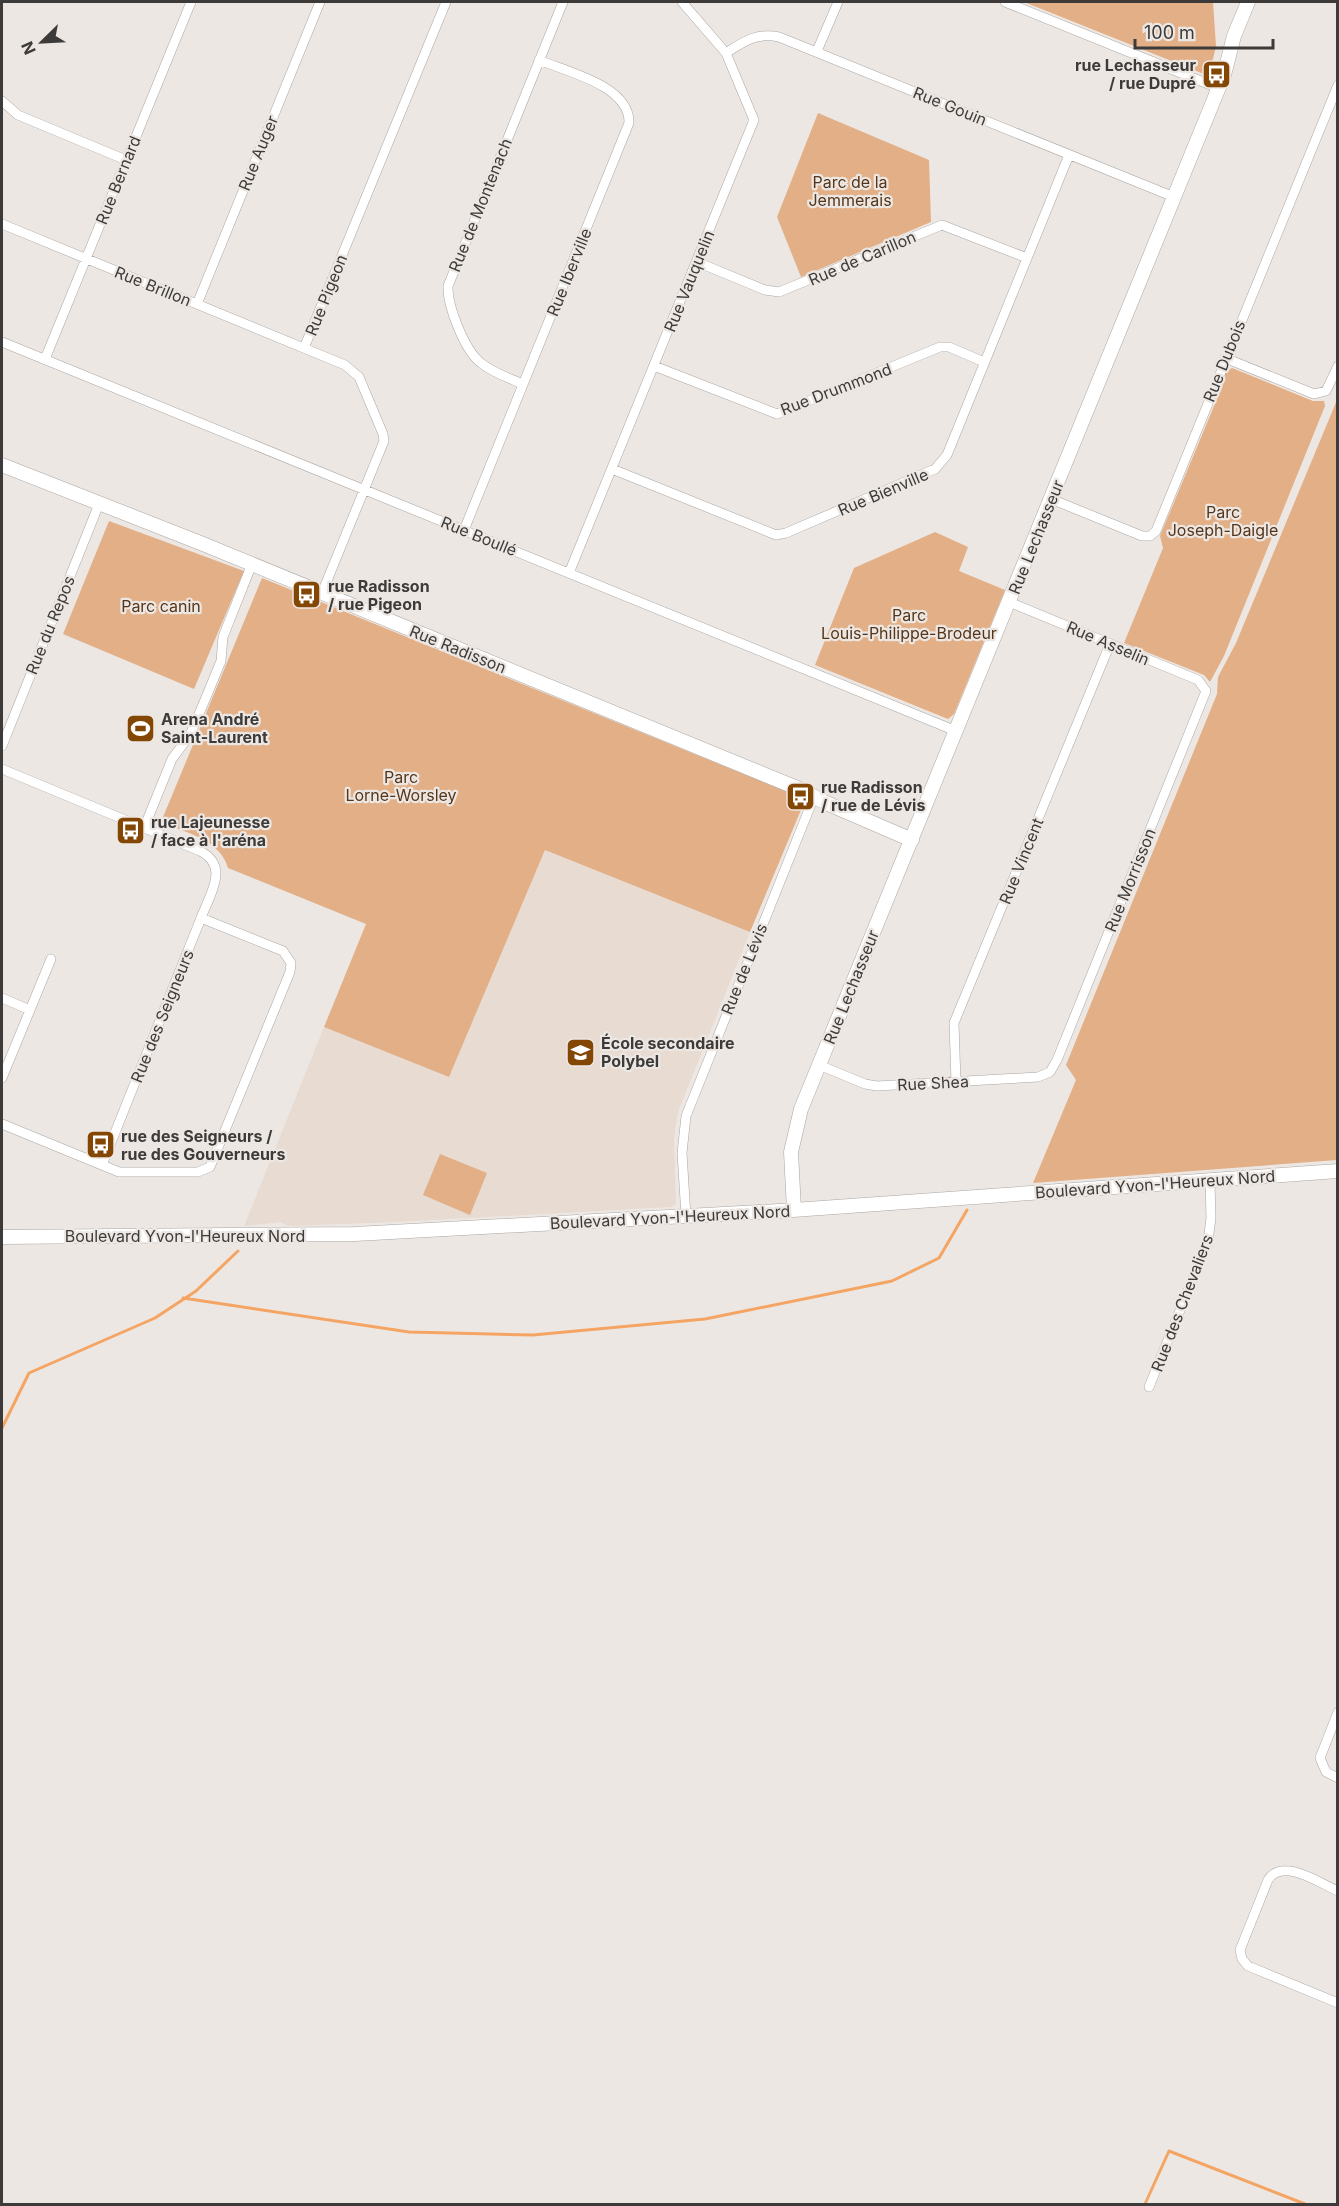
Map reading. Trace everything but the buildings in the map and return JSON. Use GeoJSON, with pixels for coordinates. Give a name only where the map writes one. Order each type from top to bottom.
{"type":"FeatureCollection","features":[{"type":"Feature","properties":{"kind":"street","name":"Rue Bernard"},"geometry":{"type":"LineString","coordinates":[[45,359],[190,2]]}},
{"type":"Feature","properties":{"kind":"street","name":"Rue Auger"},"geometry":{"type":"LineString","coordinates":[[197,304],[320,2]]}},
{"type":"Feature","properties":{"kind":"street","name":"Rue Pigeon"},"geometry":{"type":"LineString","coordinates":[[322,593],[383,445],[381,428],[356,373],[345,365],[304,348],[446,2]]}},
{"type":"Feature","properties":{"kind":"street","name":"Rue de Montenach"},"geometry":{"type":"LineString","coordinates":[[523,384],[483,366],[476,358],[453,311],[448,286],[563,2]]}},
{"type":"Feature","properties":{"kind":"street","name":"Rue Vauquelin"},"geometry":{"type":"LineString","coordinates":[[569,573],[754,120],[726,53],[682,2]]}},
{"type":"Feature","properties":{"kind":"street"},"geometry":{"type":"LineString","coordinates":[[817,51],[838,2]]}},
{"type":"Feature","properties":{"kind":"street"},"geometry":{"type":"LineString","coordinates":[[1005,2],[1218,88]]}},
{"type":"Feature","properties":{"kind":"street","name":"Rue Lechasseur"},"geometry":{"type":"LineString","coordinates":[[794,1210],[790,1165],[793,1136],[819,1065],[1218,88],[1248,2]]}},
{"type":"Feature","properties":{"kind":"street","name":"Rue Gouin"},"geometry":{"type":"LineString","coordinates":[[726,53],[752,37],[765,35],[817,51],[1174,197]]}},
{"type":"Feature","properties":{"kind":"street","name":"Rue Iberville"},"geometry":{"type":"LineString","coordinates":[[464,530],[629,119],[625,104],[614,92],[539,60]]}},
{"type":"Feature","properties":{"kind":"street","name":"Rue Dubois"},"geometry":{"type":"LineString","coordinates":[[1051,499],[1142,536],[1154,533],[1338,85]]}},
{"type":"Feature","properties":{"kind":"street"},"geometry":{"type":"LineString","coordinates":[[2,101],[18,115],[126,160]]}},
{"type":"Feature","properties":{"kind":"street","name":"Rue Bienville"},"geometry":{"type":"LineString","coordinates":[[612,470],[766,532],[783,534],[938,467],[945,458],[1069,155]]}},
{"type":"Feature","properties":{"kind":"street","name":"Rue Brillon"},"geometry":{"type":"LineString","coordinates":[[2,224],[304,348]]}},
{"type":"Feature","properties":{"kind":"street","name":"Rue de Carillon"},"geometry":{"type":"LineString","coordinates":[[697,262],[765,290],[779,292],[942,225],[1027,258]]}},
{"type":"Feature","properties":{"kind":"street","name":"Rue Boullé"},"geometry":{"type":"LineString","coordinates":[[2,342],[956,731]]}},
{"type":"Feature","properties":{"kind":"street","name":"Rue Drummond"},"geometry":{"type":"LineString","coordinates":[[654,366],[777,414],[940,347],[949,347],[984,362]]}},
{"type":"Feature","properties":{"kind":"street"},"geometry":{"type":"LineString","coordinates":[[1225,358],[1311,393],[1322,393],[1329,386],[1338,366]]}},
{"type":"Feature","properties":{"kind":"street","name":"Rue Radisson"},"geometry":{"type":"LineString","coordinates":[[2,465],[252,564],[814,797],[912,840]]}},
{"type":"Feature","properties":{"kind":"street","name":"Rue du Repos"},"geometry":{"type":"LineString","coordinates":[[2,746],[99,504]]}},
{"type":"Feature","properties":{"kind":"street"},"geometry":{"type":"LineString","coordinates":[[2,769],[144,828],[172,759],[190,735],[207,695],[220,661],[223,637],[252,564]]}},
{"type":"Feature","properties":{"kind":"street","name":"Rue Asselin"},"geometry":{"type":"LineString","coordinates":[[1009,602],[1198,680],[1205,687]]}},
{"type":"Feature","properties":{"kind":"street","name":"Rue Vincent"},"geometry":{"type":"LineString","coordinates":[[956,1082],[954,1023],[1110,644]]}},
{"type":"Feature","properties":{"kind":"street","name":"Rue Morrisson"},"geometry":{"type":"LineString","coordinates":[[1050,1072],[1202,705],[1205,687]]}},
{"type":"Feature","properties":{"kind":"street","name":"Rue de Lévis"},"geometry":{"type":"LineString","coordinates":[[686,1216],[682,1153],[686,1116],[814,797]]}},
{"type":"Feature","properties":{"kind":"street","name":"Rue des Seigneurs"},"geometry":{"type":"LineString","coordinates":[[102,1165],[216,879],[217,866],[205,853],[144,828]]}},
{"type":"Feature","properties":{"kind":"street"},"geometry":{"type":"LineString","coordinates":[[2,1124],[121,1172],[198,1172],[208,1168],[286,983],[291,963],[283,951],[201,918]]}},
{"type":"Feature","properties":{"kind":"street"},"geometry":{"type":"LineString","coordinates":[[2,1078],[51,959]]}},
{"type":"Feature","properties":{"kind":"street"},"geometry":{"type":"LineString","coordinates":[[2,998],[30,1010]]}},
{"type":"Feature","properties":{"kind":"street","name":"Rue Shea"},"geometry":{"type":"LineString","coordinates":[[819,1065],[871,1086],[1038,1077],[1050,1072]]}},
{"type":"Feature","properties":{"kind":"street","name":"Boulevard Yvon-l'Heureux Nord"},"geometry":{"type":"LineString","coordinates":[[2,1237],[355,1234],[794,1210],[1338,1171]]}},
{"type":"Feature","properties":{"kind":"street","name":"Rue des Chevaliers"},"geometry":{"type":"LineString","coordinates":[[1149,1387],[1209,1241],[1211,1218],[1209,1182]]}},
{"type":"Feature","properties":{"kind":"street"},"geometry":{"type":"LineString","coordinates":[[1338,1712],[1320,1758],[1326,1772],[1338,1778]]}},
{"type":"Feature","properties":{"kind":"street"},"geometry":{"type":"LineString","coordinates":[[1338,1890],[1287,1870],[1273,1873],[1240,1950],[1242,1959],[1248,1966],[1338,2003]]}},
{"type":"Feature","properties":{"kind":"shaded area","name":"École secondaire Polybel"},"geometry":{"type":"Polygon","coordinates":[[[545,850],[750,932],[678,1112],[674,1137],[676,1204],[671,1207],[396,1222],[287,1226],[280,1222],[244,1226],[324,1027],[449,1077],[545,850]]]}},
{"type":"Feature","properties":{"kind":"green space"},"geometry":{"type":"Polygon","coordinates":[[[1024,2],[1213,2],[1216,46],[1209,76],[1024,2]]]}},
{"type":"Feature","properties":{"kind":"green space","name":"Parc de la Jemmerais"},"geometry":{"type":"Polygon","coordinates":[[[818,113],[929,160],[931,222],[801,277],[777,217],[818,113]]]}},
{"type":"Feature","properties":{"kind":"green space","name":"Parc Joseph-Daigle"},"geometry":{"type":"Polygon","coordinates":[[[1232,368],[1313,401],[1324,401],[1325,406],[1224,656],[1210,682],[1204,675],[1124,643],[1163,548],[1160,536],[1224,382],[1223,373],[1232,368]]]}},
{"type":"Feature","properties":{"kind":"green space"},"geometry":{"type":"Polygon","coordinates":[[[1337,400],[1337,1160],[1033,1183],[1076,1080],[1066,1065],[1217,694],[1218,677],[1236,643],[1337,400]]]}},
{"type":"Feature","properties":{"kind":"green space","name":"Parc canin"},"geometry":{"type":"Polygon","coordinates":[[[109,521],[244,571],[194,689],[63,634],[109,521]]]}},
{"type":"Feature","properties":{"kind":"green space","name":"Parc Louis-Philippe-Brodeur"},"geometry":{"type":"Polygon","coordinates":[[[935,532],[968,547],[959,571],[1005,590],[954,714],[948,719],[815,665],[854,568],[935,532]]]}},
{"type":"Feature","properties":{"kind":"green space","name":"Parc Lorne-Worsley"},"geometry":{"type":"Polygon","coordinates":[[[262,578],[800,797],[803,805],[750,932],[545,850],[449,1077],[324,1027],[366,924],[228,868],[218,850],[210,844],[161,822],[262,578]]]}},
{"type":"Feature","properties":{"kind":"green space"},"geometry":{"type":"Polygon","coordinates":[[[440,1154],[487,1173],[470,1215],[423,1195],[440,1154]]]}},
{"type":"Feature","properties":{"kind":"waterway"},"geometry":{"type":"LineString","coordinates":[[183,1298],[409,1332],[533,1335],[705,1319],[892,1281],[939,1258],[967,1210]]}},
{"type":"Feature","properties":{"kind":"waterway"},"geometry":{"type":"LineString","coordinates":[[2,1428],[29,1373],[155,1318],[196,1291],[238,1251]]}},
{"type":"Feature","properties":{"kind":"waterway"},"geometry":{"type":"LineString","coordinates":[[1145,2204],[1169,2151],[1305,2204]]}},
{"type":"Feature","properties":{"kind":"place","name":"rue Lechasseur / rue Dupré"},"geometry":{"type":"Point","coordinates":[1217,74]}},
{"type":"Feature","properties":{"kind":"place","name":"rue Radisson / rue Pigeon"},"geometry":{"type":"Point","coordinates":[307,595]}},
{"type":"Feature","properties":{"kind":"place","name":"Arena André Saint-Laurent"},"geometry":{"type":"Point","coordinates":[140,728]}},
{"type":"Feature","properties":{"kind":"place","name":"rue Radisson / rue de Lévis"},"geometry":{"type":"Point","coordinates":[800,796]}},
{"type":"Feature","properties":{"kind":"place","name":"rue Lajeunesse / face à l'aréna"},"geometry":{"type":"Point","coordinates":[130,831]}},
{"type":"Feature","properties":{"kind":"place","name":"École secondaire Polybel"},"geometry":{"type":"Point","coordinates":[580,1052]}},
{"type":"Feature","properties":{"kind":"place","name":"rue des Seigneurs / rue des Gouverneurs"},"geometry":{"type":"Point","coordinates":[100,1145]}}]}
